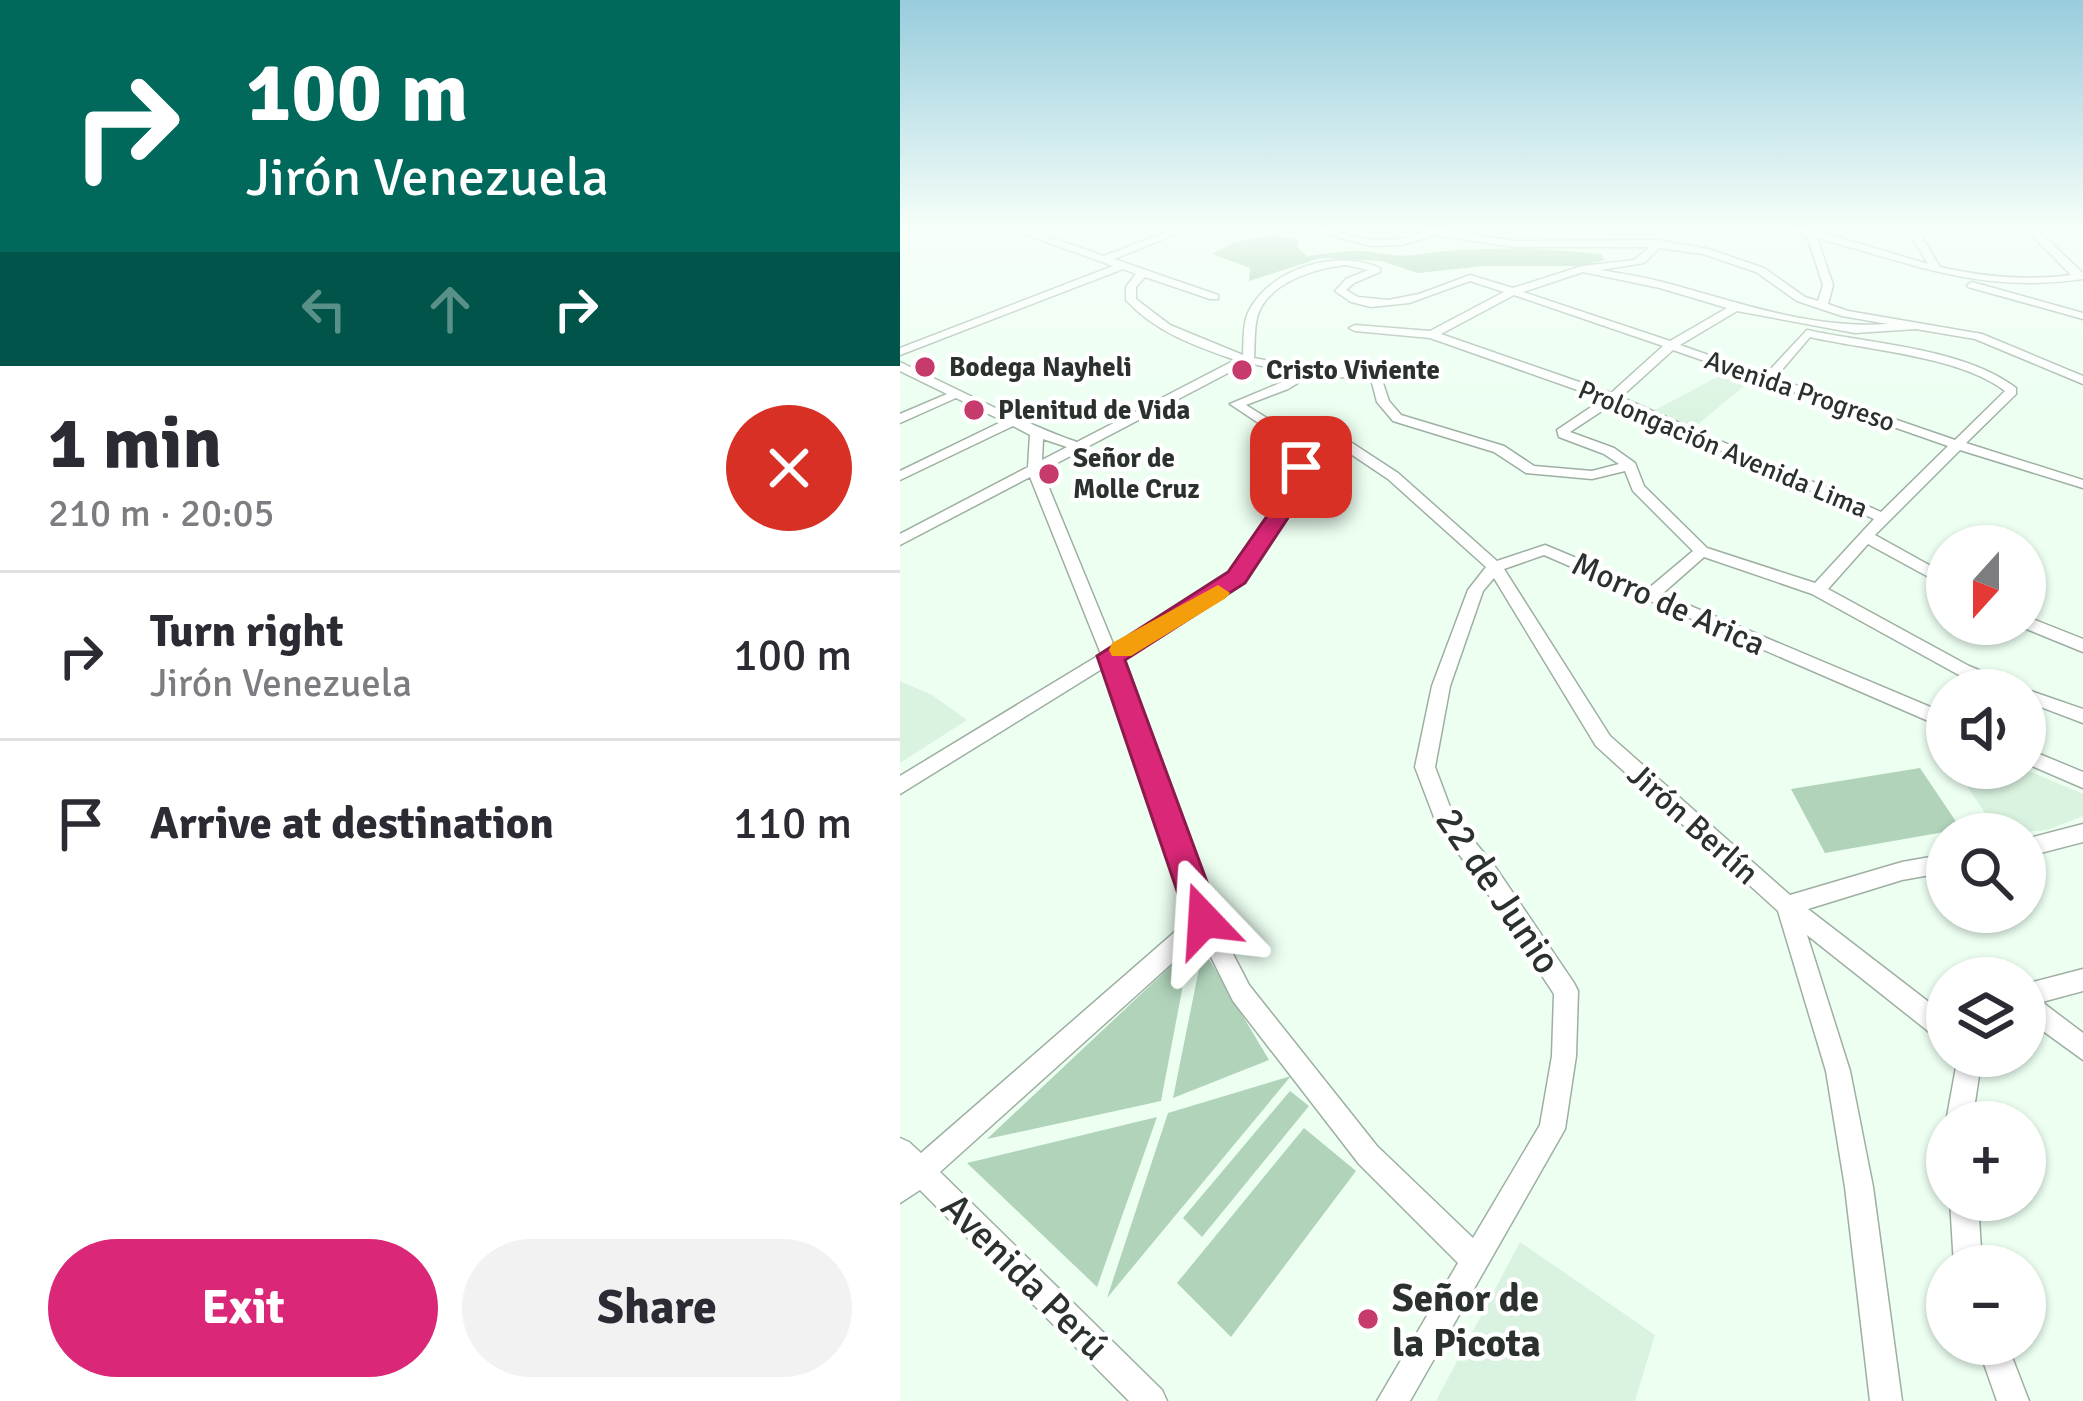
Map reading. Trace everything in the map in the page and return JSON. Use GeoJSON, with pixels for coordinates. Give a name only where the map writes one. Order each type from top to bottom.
{"type":"FeatureCollection","features":[{"type":"Feature","properties":{"kind":"street"},"geometry":{"type":"LineString","coordinates":[[900,352],[1055,292]]}},
{"type":"Feature","properties":{"kind":"street"},"geometry":{"type":"LineString","coordinates":[[1131,292],[1131,301],[1147,319],[1229,353],[1308,370],[1344,370],[1376,377],[1383,402],[1397,418],[1464,435],[1531,470],[1592,475],[1630,466]]}},
{"type":"Feature","properties":{"kind":"street"},"geometry":{"type":"LineString","coordinates":[[1201,292],[1214,297]]}},
{"type":"Feature","properties":{"kind":"street","name":"Avenida Progreso"},"geometry":{"type":"LineString","coordinates":[[1249,357],[1253,312],[1270,292]]}},
{"type":"Feature","properties":{"kind":"street","name":"Avenida Progreso"},"geometry":{"type":"LineString","coordinates":[[1343,292],[1368,301],[1410,302],[1434,292]]}},
{"type":"Feature","properties":{"kind":"street"},"geometry":{"type":"LineString","coordinates":[[1432,335],[1518,292]]}},
{"type":"Feature","properties":{"kind":"street","name":"Avenida Progreso"},"geometry":{"type":"LineString","coordinates":[[1520,292],[1954,447],[2083,484]]}},
{"type":"Feature","properties":{"kind":"street"},"geometry":{"type":"LineString","coordinates":[[1685,292],[1807,333],[1975,368],[2003,380],[2012,391],[1883,518],[1818,590]]}},
{"type":"Feature","properties":{"kind":"street"},"geometry":{"type":"LineString","coordinates":[[1788,292],[1822,306],[1994,340],[2083,380]]}},
{"type":"Feature","properties":{"kind":"street"},"geometry":{"type":"LineString","coordinates":[[1822,306],[1826,292]]}},
{"type":"Feature","properties":{"kind":"street"},"geometry":{"type":"LineString","coordinates":[[1990,292],[2083,316]]}},
{"type":"Feature","properties":{"kind":"street"},"geometry":{"type":"LineString","coordinates":[[1924,325],[1855,330],[1736,307],[1670,346],[1613,398],[1563,430],[1568,437],[1609,451],[1630,466],[1638,488],[1702,551],[1818,590],[1961,669]]}},
{"type":"Feature","properties":{"kind":"street","name":"Prolongación Avenida Lima"},"geometry":{"type":"LineString","coordinates":[[1355,328],[1432,335],[1613,398],[1883,518]]}},
{"type":"Feature","properties":{"kind":"street"},"geometry":{"type":"LineString","coordinates":[[1769,378],[1807,333]]}},
{"type":"Feature","properties":{"kind":"street"},"geometry":{"type":"LineString","coordinates":[[900,540],[1249,357]]}},
{"type":"Feature","properties":{"kind":"street"},"geometry":{"type":"LineString","coordinates":[[900,366],[1037,433],[1083,448]]}},
{"type":"Feature","properties":{"kind":"street"},"geometry":{"type":"LineString","coordinates":[[1297,442],[1236,404],[1284,386],[1308,370]]}},
{"type":"Feature","properties":{"kind":"street"},"geometry":{"type":"LineString","coordinates":[[900,419],[958,393]]}},
{"type":"Feature","properties":{"kind":"street"},"geometry":{"type":"LineString","coordinates":[[900,476],[1016,420]]}},
{"type":"Feature","properties":{"kind":"street"},"geometry":{"type":"LineString","coordinates":[[1297,442],[1321,429],[1373,462],[1495,567]]}},
{"type":"Feature","properties":{"kind":"street"},"geometry":{"type":"LineString","coordinates":[[1037,433],[1035,472],[1110,656],[1204,920],[1241,993],[1368,1155],[1473,1258]]}},
{"type":"Feature","properties":{"kind":"street"},"geometry":{"type":"LineString","coordinates":[[900,786],[1237,578],[1299,486],[1297,442]]}},
{"type":"Feature","properties":{"kind":"street","name":"Prolongación Avenida Lima"},"geometry":{"type":"LineString","coordinates":[[1867,538],[1926,570]]}},
{"type":"Feature","properties":{"kind":"street","name":"Morro de Arica"},"geometry":{"type":"LineString","coordinates":[[1495,567],[1545,550],[1926,713]]}},
{"type":"Feature","properties":{"kind":"street"},"geometry":{"type":"LineString","coordinates":[[1653,593],[1702,551]]}},
{"type":"Feature","properties":{"kind":"street","name":"Jirón Berlín"},"geometry":{"type":"LineString","coordinates":[[1495,567],[1603,741],[1787,906],[1926,1015]]}},
{"type":"Feature","properties":{"kind":"street","name":"22 de Junio"},"geometry":{"type":"LineString","coordinates":[[1393,1401],[1552,1130],[1566,991],[1444,819],[1425,767],[1461,626],[1476,590],[1495,567]]}},
{"type":"Feature","properties":{"kind":"street"},"geometry":{"type":"LineString","coordinates":[[2046,631],[2083,646]]}},
{"type":"Feature","properties":{"kind":"street"},"geometry":{"type":"LineString","coordinates":[[2046,702],[2083,716]]}},
{"type":"Feature","properties":{"kind":"street"},"geometry":{"type":"LineString","coordinates":[[2046,764],[2083,779]]}},
{"type":"Feature","properties":{"kind":"street"},"geometry":{"type":"LineString","coordinates":[[2046,843],[2083,833]]}},
{"type":"Feature","properties":{"kind":"street"},"geometry":{"type":"LineString","coordinates":[[1886,1401],[1859,1186],[1838,1071],[1787,906],[1926,868]]}},
{"type":"Feature","properties":{"kind":"street"},"geometry":{"type":"LineString","coordinates":[[907,1171],[1204,920]]}},
{"type":"Feature","properties":{"kind":"street"},"geometry":{"type":"LineString","coordinates":[[2046,992],[2083,980]]}},
{"type":"Feature","properties":{"kind":"street"},"geometry":{"type":"LineString","coordinates":[[2046,1017],[2083,1048]]}},
{"type":"Feature","properties":{"kind":"street","name":"Avenida Perú"},"geometry":{"type":"LineString","coordinates":[[907,1171],[1151,1401]]}},
{"type":"Feature","properties":{"kind":"street"},"geometry":{"type":"LineString","coordinates":[[2000,1365],[2013,1401]]}},
{"type":"Feature","properties":{"kind":"shaded area"},"geometry":{"type":"Polygon","coordinates":[[[1723,374],[1748,383],[1692,429],[1653,411],[1723,374]]]}},
{"type":"Feature","properties":{"kind":"shaded area"},"geometry":{"type":"Polygon","coordinates":[[[900,681],[932,695],[967,720],[900,763],[900,681]]]}},
{"type":"Feature","properties":{"kind":"shaded area"},"geometry":{"type":"Polygon","coordinates":[[[1920,768],[1926,789],[1934,789],[1950,813],[1926,813],[1926,835],[1825,853],[1791,789],[1920,768]]]}},
{"type":"Feature","properties":{"kind":"shaded area"},"geometry":{"type":"Polygon","coordinates":[[[2046,778],[2083,794],[2083,816],[2047,830],[2046,813],[1985,813],[1969,789],[2046,789],[2046,778]]]}},
{"type":"Feature","properties":{"kind":"shaded area"},"geometry":{"type":"Polygon","coordinates":[[[1190,948],[1161,1101],[987,1139],[1190,948]]]}},
{"type":"Feature","properties":{"kind":"shaded area"},"geometry":{"type":"Polygon","coordinates":[[[1203,949],[1269,1060],[1173,1098],[1203,949]]]}},
{"type":"Feature","properties":{"kind":"shaded area"},"geometry":{"type":"Polygon","coordinates":[[[1291,1076],[1107,1298],[1168,1113],[1291,1076]]]}},
{"type":"Feature","properties":{"kind":"shaded area"},"geometry":{"type":"Polygon","coordinates":[[[1290,1091],[1309,1106],[1202,1237],[1183,1218],[1290,1091]]]}},
{"type":"Feature","properties":{"kind":"shaded area"},"geometry":{"type":"Polygon","coordinates":[[[1157,1117],[1097,1287],[967,1163],[1157,1117]]]}},
{"type":"Feature","properties":{"kind":"shaded area"},"geometry":{"type":"Polygon","coordinates":[[[1304,1128],[1356,1171],[1231,1337],[1177,1283],[1304,1128]]]}},
{"type":"Feature","properties":{"kind":"shaded area"},"geometry":{"type":"Polygon","coordinates":[[[1520,1242],[1655,1335],[1635,1401],[1436,1401],[1520,1242]]]}},
{"type":"Feature","properties":{"kind":"slow traffic"},"geometry":{"type":"LineString","coordinates":[[1122,650],[1218,593]]}},
{"type":"Feature","properties":{"kind":"place","name":"Bodega Nayheli"},"geometry":{"type":"Point","coordinates":[925,367]}},
{"type":"Feature","properties":{"kind":"place","name":"Cristo Viviente"},"geometry":{"type":"Point","coordinates":[1242,370]}},
{"type":"Feature","properties":{"kind":"place","name":"Plenitud de Vida"},"geometry":{"type":"Point","coordinates":[974,410]}},
{"type":"Feature","properties":{"kind":"place","name":"Señor de Molle Cruz"},"geometry":{"type":"Point","coordinates":[1049,474]}},
{"type":"Feature","properties":{"kind":"place","name":"Señor de la Picota"},"geometry":{"type":"Point","coordinates":[1368,1319]}},
{"type":"Feature","properties":{"kind":"route"},"geometry":{"type":"LineString","coordinates":[[1204,920],[1110,656],[1237,578],[1299,486],[1301,467]]}}]}
